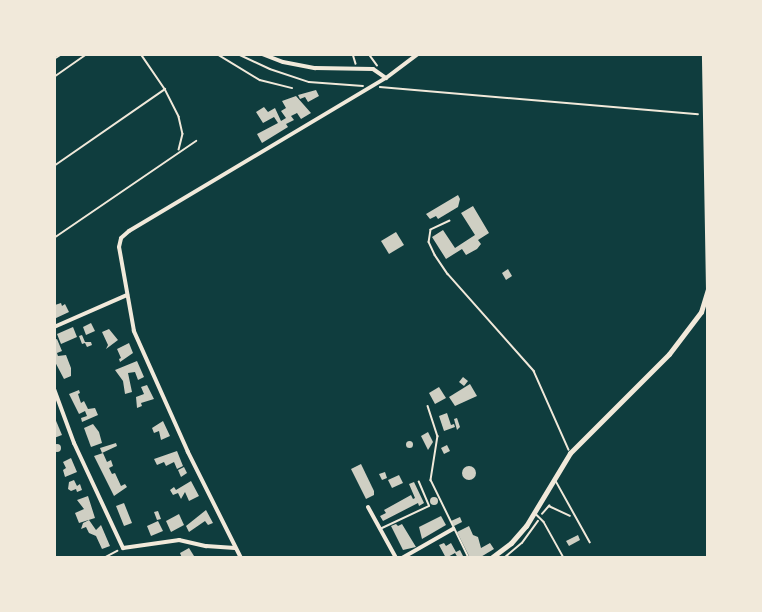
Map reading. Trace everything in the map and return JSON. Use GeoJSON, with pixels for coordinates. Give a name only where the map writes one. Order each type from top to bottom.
{"type":"FeatureCollection","features":[{"type":"Feature","properties":{"kind":"main road"},"geometry":{"type":"LineString","coordinates":[[491,558],[516,538],[570,453],[681,341],[694,324],[705,301],[708,288],[704,54]]}},
{"type":"Feature","properties":{"kind":"street"},"geometry":{"type":"LineString","coordinates":[[262,54],[283,62],[315,68],[373,69],[386,78]]}},
{"type":"Feature","properties":{"kind":"street"},"geometry":{"type":"LineString","coordinates":[[241,558],[188,452],[134,331],[119,247],[124,234],[386,78],[418,54]]}},
{"type":"Feature","properties":{"kind":"street"},"geometry":{"type":"LineString","coordinates":[[54,327],[127,295]]}},
{"type":"Feature","properties":{"kind":"street"},"geometry":{"type":"LineString","coordinates":[[54,389],[74,443],[123,548],[179,540],[206,546],[236,548]]}},
{"type":"Feature","properties":{"kind":"street"},"geometry":{"type":"LineString","coordinates":[[368,507],[396,558]]}},
{"type":"Feature","properties":{"kind":"street"},"geometry":{"type":"LineString","coordinates":[[402,558],[453,529]]}},
{"type":"Feature","properties":{"kind":"lane"},"geometry":{"type":"LineString","coordinates":[[54,59],[62,54]]}},
{"type":"Feature","properties":{"kind":"lane"},"geometry":{"type":"LineString","coordinates":[[54,77],[87,54]]}},
{"type":"Feature","properties":{"kind":"lane"},"geometry":{"type":"LineString","coordinates":[[141,54],[165,89],[182,128],[179,151]]}},
{"type":"Feature","properties":{"kind":"lane"},"geometry":{"type":"LineString","coordinates":[[217,54],[260,80],[292,88]]}},
{"type":"Feature","properties":{"kind":"lane"},"geometry":{"type":"LineString","coordinates":[[369,54],[376,65]]}},
{"type":"Feature","properties":{"kind":"lane"},"geometry":{"type":"LineString","coordinates":[[54,166],[165,89]]}},
{"type":"Feature","properties":{"kind":"lane"},"geometry":{"type":"LineString","coordinates":[[54,238],[196,141]]}},
{"type":"Feature","properties":{"kind":"lane"},"geometry":{"type":"LineString","coordinates":[[450,221],[430,230],[429,242],[435,255],[448,274],[534,371],[570,453]]}},
{"type":"Feature","properties":{"kind":"lane"},"geometry":{"type":"LineString","coordinates":[[428,406],[438,436],[431,480],[469,558]]}},
{"type":"Feature","properties":{"kind":"lane"},"geometry":{"type":"LineString","coordinates":[[554,477],[590,542]]}},
{"type":"Feature","properties":{"kind":"lane"},"geometry":{"type":"LineString","coordinates":[[380,529],[429,506],[419,482]]}},
{"type":"Feature","properties":{"kind":"lane"},"geometry":{"type":"LineString","coordinates":[[534,513],[540,517],[564,558]]}},
{"type":"Feature","properties":{"kind":"path"},"geometry":{"type":"LineString","coordinates":[[238,54],[270,69],[309,82],[696,114]]}},
{"type":"Feature","properties":{"kind":"path"},"geometry":{"type":"LineString","coordinates":[[353,54],[357,70]]}},
{"type":"Feature","properties":{"kind":"path"},"geometry":{"type":"LineString","coordinates":[[504,558],[522,543],[549,506],[571,517]]}},
{"type":"Feature","properties":{"kind":"path"},"geometry":{"type":"LineString","coordinates":[[104,558],[123,548]]}},
{"type":"Feature","properties":{"kind":"building"},"geometry":{"type":"Polygon","coordinates":[[[316,90],[319,96],[308,102],[305,97],[300,99],[298,95],[316,90]]]}},
{"type":"Feature","properties":{"kind":"building"},"geometry":{"type":"Polygon","coordinates":[[[296,96],[311,113],[301,119],[297,113],[291,116],[294,120],[286,124],[288,127],[262,143],[257,134],[278,123],[274,117],[263,123],[256,112],[264,107],[268,112],[275,108],[281,121],[286,118],[281,111],[286,108],[282,101],[296,96]]]}},
{"type":"Feature","properties":{"kind":"building"},"geometry":{"type":"Polygon","coordinates":[[[458,195],[460,199],[458,207],[438,219],[436,216],[430,219],[426,214],[458,195]]]}},
{"type":"Feature","properties":{"kind":"building"},"geometry":{"type":"Polygon","coordinates":[[[473,206],[489,233],[478,240],[481,244],[477,249],[466,255],[462,249],[446,259],[432,237],[443,230],[455,248],[475,235],[461,213],[473,206]]]}},
{"type":"Feature","properties":{"kind":"building"},"geometry":{"type":"Polygon","coordinates":[[[396,232],[404,245],[389,254],[381,241],[396,232]]]}},
{"type":"Feature","properties":{"kind":"building"},"geometry":{"type":"Polygon","coordinates":[[[508,269],[512,276],[506,280],[502,273],[508,269]]]}},
{"type":"Feature","properties":{"kind":"building"},"geometry":{"type":"Polygon","coordinates":[[[61,303],[62,306],[65,304],[69,312],[54,319],[55,305],[61,303]]]}},
{"type":"Feature","properties":{"kind":"building"},"geometry":{"type":"Polygon","coordinates":[[[91,323],[95,331],[86,335],[83,327],[91,323]]]}},
{"type":"Feature","properties":{"kind":"building"},"geometry":{"type":"Polygon","coordinates":[[[73,327],[77,337],[61,344],[57,334],[73,327]]]}},
{"type":"Feature","properties":{"kind":"building"},"geometry":{"type":"Polygon","coordinates":[[[109,329],[118,340],[106,349],[108,345],[102,332],[109,329]]]}},
{"type":"Feature","properties":{"kind":"building"},"geometry":{"type":"Polygon","coordinates":[[[82,335],[85,342],[91,342],[92,345],[87,347],[85,343],[82,344],[79,336],[82,335]]]}},
{"type":"Feature","properties":{"kind":"building"},"geometry":{"type":"Polygon","coordinates":[[[57,339],[62,351],[57,353],[58,356],[66,355],[71,368],[71,376],[64,379],[54,360],[54,340],[57,339]]]}},
{"type":"Feature","properties":{"kind":"building"},"geometry":{"type":"Polygon","coordinates":[[[129,343],[133,353],[120,362],[121,358],[117,349],[129,343]]]}},
{"type":"Feature","properties":{"kind":"building"},"geometry":{"type":"Polygon","coordinates":[[[137,361],[144,377],[138,380],[135,372],[128,373],[132,392],[125,394],[123,381],[115,370],[137,361]]]}},
{"type":"Feature","properties":{"kind":"building"},"geometry":{"type":"Polygon","coordinates":[[[463,377],[468,381],[464,386],[459,382],[463,377]]]}},
{"type":"Feature","properties":{"kind":"building"},"geometry":{"type":"Polygon","coordinates":[[[470,384],[477,396],[455,406],[449,397],[470,384]]]}},
{"type":"Feature","properties":{"kind":"building"},"geometry":{"type":"Polygon","coordinates":[[[147,385],[154,399],[141,403],[142,406],[137,408],[136,397],[144,394],[141,387],[147,385]]]}},
{"type":"Feature","properties":{"kind":"building"},"geometry":{"type":"Polygon","coordinates":[[[439,387],[446,398],[435,404],[429,393],[439,387]]]}},
{"type":"Feature","properties":{"kind":"building"},"geometry":{"type":"Polygon","coordinates":[[[79,390],[81,403],[84,401],[88,409],[95,408],[98,415],[82,422],[81,418],[87,416],[85,411],[79,414],[69,394],[79,390]]]}},
{"type":"Feature","properties":{"kind":"building"},"geometry":{"type":"Polygon","coordinates":[[[447,413],[451,425],[454,424],[455,427],[444,431],[439,416],[447,413]]]}},
{"type":"Feature","properties":{"kind":"building"},"geometry":{"type":"Polygon","coordinates":[[[54,416],[62,435],[54,438],[54,416]]]}},
{"type":"Feature","properties":{"kind":"building"},"geometry":{"type":"Polygon","coordinates":[[[457,418],[460,427],[457,430],[454,419],[457,418]]]}},
{"type":"Feature","properties":{"kind":"building"},"geometry":{"type":"Polygon","coordinates":[[[163,421],[170,436],[161,440],[159,431],[154,433],[152,428],[163,421]]]}},
{"type":"Feature","properties":{"kind":"building"},"geometry":{"type":"Polygon","coordinates":[[[93,424],[99,432],[102,443],[91,447],[84,428],[93,424]]]}},
{"type":"Feature","properties":{"kind":"building"},"geometry":{"type":"Polygon","coordinates":[[[428,432],[433,442],[428,450],[421,436],[428,432]]]}},
{"type":"Feature","properties":{"kind":"building"},"geometry":{"type":"Polygon","coordinates":[[[409,440],[413,444],[409,448],[405,444],[409,440]]]}},
{"type":"Feature","properties":{"kind":"building"},"geometry":{"type":"Polygon","coordinates":[[[116,443],[117,446],[102,453],[100,448],[116,443]]]}},
{"type":"Feature","properties":{"kind":"building"},"geometry":{"type":"Polygon","coordinates":[[[57,444],[61,448],[57,452],[53,448],[57,444]]]}},
{"type":"Feature","properties":{"kind":"building"},"geometry":{"type":"Polygon","coordinates":[[[447,445],[450,451],[444,454],[441,448],[447,445]]]}},
{"type":"Feature","properties":{"kind":"building"},"geometry":{"type":"Polygon","coordinates":[[[177,451],[183,466],[177,469],[174,462],[166,466],[164,462],[157,465],[154,459],[177,451]]]}},
{"type":"Feature","properties":{"kind":"building"},"geometry":{"type":"Polygon","coordinates":[[[103,453],[107,462],[111,460],[113,466],[109,468],[112,474],[115,473],[121,486],[125,484],[127,487],[114,496],[94,456],[103,453]]]}},
{"type":"Feature","properties":{"kind":"building"},"geometry":{"type":"Polygon","coordinates":[[[71,458],[77,472],[65,477],[63,470],[66,468],[63,462],[71,458]]]}},
{"type":"Feature","properties":{"kind":"building"},"geometry":{"type":"Polygon","coordinates":[[[361,464],[374,491],[374,495],[366,499],[351,469],[361,464]]]}},
{"type":"Feature","properties":{"kind":"building"},"geometry":{"type":"Polygon","coordinates":[[[469,466],[474,468],[476,473],[474,478],[469,480],[464,478],[462,473],[464,468],[469,466]]]}},
{"type":"Feature","properties":{"kind":"building"},"geometry":{"type":"Polygon","coordinates":[[[184,467],[187,473],[181,477],[178,470],[184,467]]]}},
{"type":"Feature","properties":{"kind":"building"},"geometry":{"type":"Polygon","coordinates":[[[385,472],[387,478],[382,480],[379,474],[385,472]]]}},
{"type":"Feature","properties":{"kind":"building"},"geometry":{"type":"Polygon","coordinates":[[[399,475],[403,483],[392,488],[388,480],[399,475]]]}},
{"type":"Feature","properties":{"kind":"building"},"geometry":{"type":"Polygon","coordinates":[[[74,480],[77,486],[80,484],[82,490],[77,492],[76,489],[71,491],[68,489],[69,482],[74,480]]]}},
{"type":"Feature","properties":{"kind":"building"},"geometry":{"type":"Polygon","coordinates":[[[191,481],[199,496],[189,501],[185,492],[181,499],[178,493],[173,495],[170,490],[174,487],[176,490],[191,481]]]}},
{"type":"Feature","properties":{"kind":"building"},"geometry":{"type":"Polygon","coordinates":[[[414,482],[424,503],[419,506],[418,503],[383,521],[380,516],[386,513],[384,510],[411,495],[413,499],[415,498],[409,484],[414,482]]]}},
{"type":"Feature","properties":{"kind":"building"},"geometry":{"type":"Polygon","coordinates":[[[88,496],[95,518],[79,523],[75,513],[84,509],[77,500],[88,496]]]}},
{"type":"Feature","properties":{"kind":"building"},"geometry":{"type":"Polygon","coordinates":[[[434,497],[438,501],[434,505],[430,501],[434,497]]]}},
{"type":"Feature","properties":{"kind":"building"},"geometry":{"type":"Polygon","coordinates":[[[124,503],[132,523],[124,526],[116,506],[124,503]]]}},
{"type":"Feature","properties":{"kind":"building"},"geometry":{"type":"Polygon","coordinates":[[[206,510],[213,523],[208,525],[205,521],[189,532],[186,526],[206,510]]]}},
{"type":"Feature","properties":{"kind":"building"},"geometry":{"type":"Polygon","coordinates":[[[158,511],[161,519],[157,520],[154,512],[158,511]]]}},
{"type":"Feature","properties":{"kind":"building"},"geometry":{"type":"Polygon","coordinates":[[[179,514],[184,525],[171,532],[166,521],[179,514]]]}},
{"type":"Feature","properties":{"kind":"building"},"geometry":{"type":"Polygon","coordinates":[[[441,516],[446,525],[422,539],[419,527],[441,516]]]}},
{"type":"Feature","properties":{"kind":"building"},"geometry":{"type":"Polygon","coordinates":[[[460,517],[462,522],[454,526],[451,521],[460,517]]]}},
{"type":"Feature","properties":{"kind":"building"},"geometry":{"type":"Polygon","coordinates":[[[89,520],[96,530],[101,525],[110,546],[102,549],[96,536],[89,533],[86,527],[81,529],[83,523],[89,520]]]}},
{"type":"Feature","properties":{"kind":"building"},"geometry":{"type":"Polygon","coordinates":[[[158,521],[163,531],[151,536],[147,526],[158,521]]]}},
{"type":"Feature","properties":{"kind":"building"},"geometry":{"type":"Polygon","coordinates":[[[396,524],[398,526],[402,524],[416,547],[403,550],[391,526],[396,524]]]}},
{"type":"Feature","properties":{"kind":"building"},"geometry":{"type":"Polygon","coordinates":[[[469,526],[473,535],[478,537],[481,548],[490,543],[494,549],[479,558],[470,558],[457,532],[469,526]]]}},
{"type":"Feature","properties":{"kind":"building"},"geometry":{"type":"Polygon","coordinates":[[[578,535],[580,540],[569,546],[566,541],[578,535]]]}},
{"type":"Feature","properties":{"kind":"building"},"geometry":{"type":"Polygon","coordinates":[[[444,543],[446,546],[451,543],[456,552],[460,550],[464,558],[458,558],[455,553],[446,558],[439,545],[444,543]]]}},
{"type":"Feature","properties":{"kind":"building"},"geometry":{"type":"Polygon","coordinates":[[[189,548],[194,556],[182,558],[180,553],[189,548]]]}}]}
